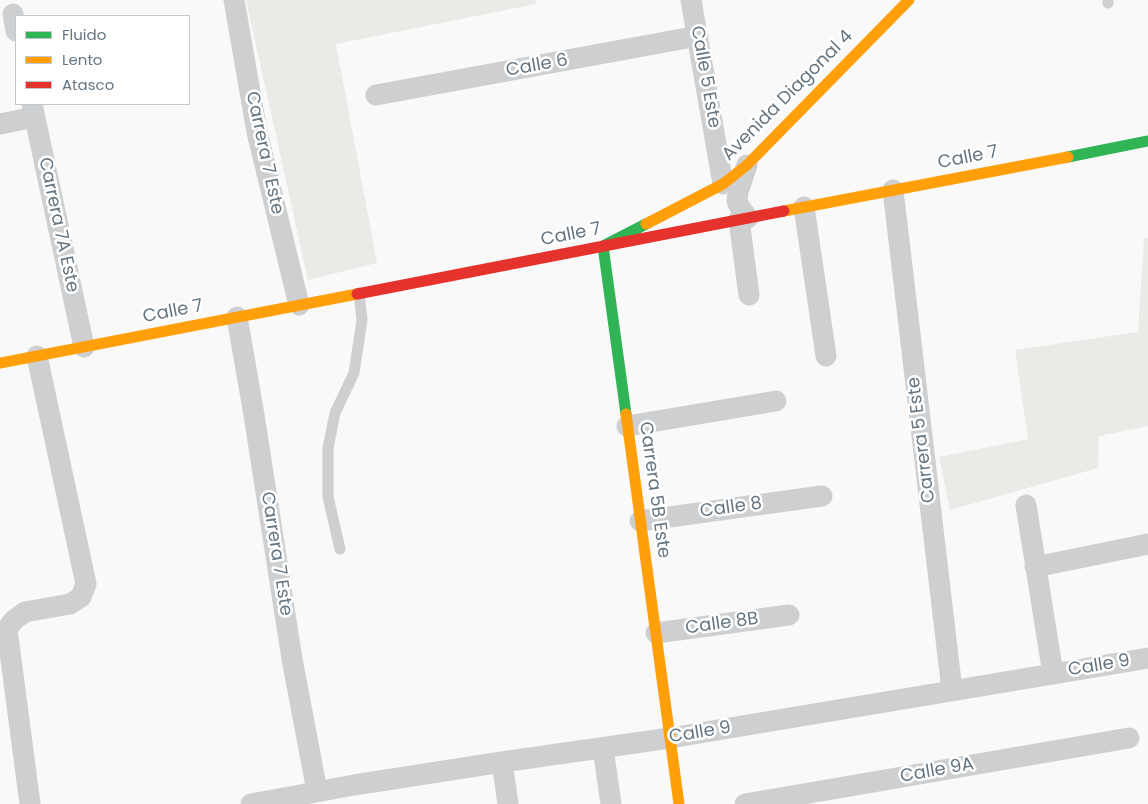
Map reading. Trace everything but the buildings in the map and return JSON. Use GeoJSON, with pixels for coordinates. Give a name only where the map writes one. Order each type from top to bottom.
{"type":"FeatureCollection","features":[{"type":"Feature","properties":{"kind":"street","name":"Carrera 7 Este"},"geometry":{"type":"LineString","coordinates":[[234,0],[257,132],[299,305]]}},
{"type":"Feature","properties":{"kind":"street","name":"Calle 5 Este"},"geometry":{"type":"LineString","coordinates":[[692,0],[723,184]]}},
{"type":"Feature","properties":{"kind":"street","name":"Avenida Diagonal 4"},"geometry":{"type":"LineString","coordinates":[[603,246],[723,184],[747,165],[909,0]]}},
{"type":"Feature","properties":{"kind":"street"},"geometry":{"type":"LineString","coordinates":[[0,31],[15,24]]}},
{"type":"Feature","properties":{"kind":"street","name":"Calle 6"},"geometry":{"type":"LineString","coordinates":[[376,96],[698,36]]}},
{"type":"Feature","properties":{"kind":"street"},"geometry":{"type":"LineString","coordinates":[[0,124],[33,111]]}},
{"type":"Feature","properties":{"kind":"street","name":"Carrera 7A Este"},"geometry":{"type":"LineString","coordinates":[[33,111],[84,347]]}},
{"type":"Feature","properties":{"kind":"street","name":"Calle 7"},"geometry":{"type":"LineString","coordinates":[[0,363],[1148,141]]}},
{"type":"Feature","properties":{"kind":"street"},"geometry":{"type":"LineString","coordinates":[[747,165],[737,201],[744,219],[749,295]]}},
{"type":"Feature","properties":{"kind":"street","name":"Carrera 5 Este"},"geometry":{"type":"LineString","coordinates":[[893,190],[952,690]]}},
{"type":"Feature","properties":{"kind":"street"},"geometry":{"type":"LineString","coordinates":[[804,208],[826,356]]}},
{"type":"Feature","properties":{"kind":"street","name":"Carrera 5B Este"},"geometry":{"type":"LineString","coordinates":[[603,246],[679,804]]}},
{"type":"Feature","properties":{"kind":"street","name":"Carrera 7 Este"},"geometry":{"type":"LineString","coordinates":[[237,317],[292,659],[317,791]]}},
{"type":"Feature","properties":{"kind":"street"},"geometry":{"type":"LineString","coordinates":[[30,804],[7,629],[14,620],[25,612],[70,604],[81,597],[86,584],[37,356]]}},
{"type":"Feature","properties":{"kind":"street"},"geometry":{"type":"LineString","coordinates":[[627,426],[776,402]]}},
{"type":"Feature","properties":{"kind":"street","name":"Calle 8"},"geometry":{"type":"LineString","coordinates":[[640,521],[822,496]]}},
{"type":"Feature","properties":{"kind":"street"},"geometry":{"type":"LineString","coordinates":[[1026,505],[1053,674]]}},
{"type":"Feature","properties":{"kind":"street"},"geometry":{"type":"LineString","coordinates":[[1035,567],[1148,544]]}},
{"type":"Feature","properties":{"kind":"street","name":"Calle 8B"},"geometry":{"type":"LineString","coordinates":[[656,633],[789,615]]}},
{"type":"Feature","properties":{"kind":"street","name":"Calle 9"},"geometry":{"type":"LineString","coordinates":[[251,804],[317,791],[356,794],[502,762],[670,738],[1148,658]]}},
{"type":"Feature","properties":{"kind":"street","name":"Calle 9A"},"geometry":{"type":"LineString","coordinates":[[744,804],[1129,738]]}},
{"type":"Feature","properties":{"kind":"street"},"geometry":{"type":"LineString","coordinates":[[602,748],[611,804]]}},
{"type":"Feature","properties":{"kind":"street"},"geometry":{"type":"LineString","coordinates":[[502,762],[508,804]]}},
{"type":"Feature","properties":{"kind":"lane"},"geometry":{"type":"LineString","coordinates":[[340,549],[328,497],[328,448],[335,412],[354,373],[362,320],[359,293]]}},
{"type":"Feature","properties":{"kind":"shaded area"},"geometry":{"type":"Polygon","coordinates":[[[246,0],[535,0],[536,4],[336,44],[377,263],[308,280],[246,0]]]}},
{"type":"Feature","properties":{"kind":"shaded area"},"geometry":{"type":"Polygon","coordinates":[[[1148,238],[1148,426],[1099,436],[1098,468],[950,510],[939,457],[1028,439],[1015,350],[1138,332],[1144,239],[1148,238]]]}},
{"type":"Feature","properties":{"kind":"traffic: fast"},"geometry":{"type":"LineString","coordinates":[[1068,157],[1148,141]]}},
{"type":"Feature","properties":{"kind":"traffic: fast"},"geometry":{"type":"LineString","coordinates":[[626,414],[603,246],[646,224]]}},
{"type":"Feature","properties":{"kind":"traffic: slow"},"geometry":{"type":"LineString","coordinates":[[646,224],[723,184],[747,165],[909,0]]}},
{"type":"Feature","properties":{"kind":"traffic: slow"},"geometry":{"type":"LineString","coordinates":[[784,211],[1068,157]]}},
{"type":"Feature","properties":{"kind":"traffic: slow"},"geometry":{"type":"LineString","coordinates":[[0,363],[357,294]]}},
{"type":"Feature","properties":{"kind":"traffic: slow"},"geometry":{"type":"LineString","coordinates":[[626,414],[679,804]]}},
{"type":"Feature","properties":{"kind":"traffic: jam"},"geometry":{"type":"LineString","coordinates":[[357,294],[784,211]]}}]}
